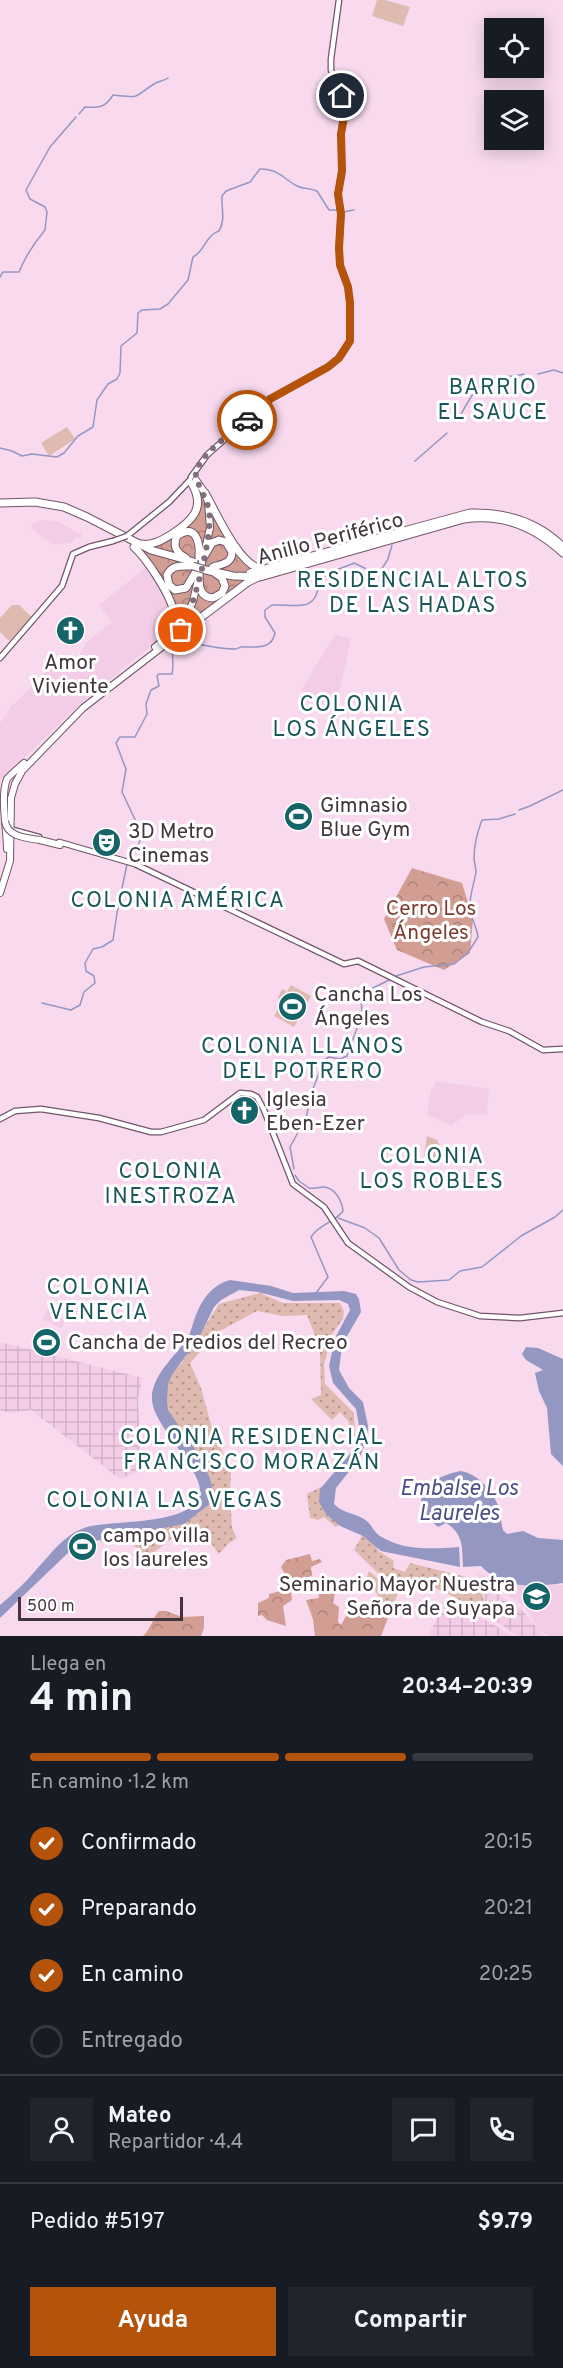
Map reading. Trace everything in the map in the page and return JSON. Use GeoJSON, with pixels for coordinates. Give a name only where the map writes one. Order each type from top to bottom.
{"type":"FeatureCollection","features":[{"type":"Feature","properties":{"kind":"highway"},"geometry":{"type":"LineString","coordinates":[[131,541],[148,545],[155,543],[188,523],[195,513],[198,500],[193,481]]}},
{"type":"Feature","properties":{"kind":"highway"},"geometry":{"type":"LineString","coordinates":[[205,493],[242,556],[254,568],[267,570]]}},
{"type":"Feature","properties":{"kind":"highway","name":"Anillo Periférico"},"geometry":{"type":"LineString","coordinates":[[0,505],[35,502],[64,507],[158,553],[234,576],[260,577],[443,524],[478,517],[508,520],[525,526],[545,538],[563,553]]}},
{"type":"Feature","properties":{"kind":"highway","name":"Anillo Periférico"},"geometry":{"type":"LineString","coordinates":[[200,566],[245,573],[267,570],[448,518],[459,510],[484,508],[498,510],[535,526],[563,547]]}},
{"type":"Feature","properties":{"kind":"highway"},"geometry":{"type":"LineString","coordinates":[[131,541],[145,557],[170,602],[174,620],[170,638]]}},
{"type":"Feature","properties":{"kind":"highway"},"geometry":{"type":"LineString","coordinates":[[170,638],[248,582],[260,577]]}},
{"type":"Feature","properties":{"kind":"main road"},"geometry":{"type":"LineString","coordinates":[[0,658],[62,586],[73,554],[113,541],[131,541],[155,514],[193,481],[207,455],[270,399],[328,367],[339,358],[350,341],[350,303],[348,287],[340,265],[339,248],[341,214],[338,194],[342,171],[341,134],[345,108],[331,70],[339,0]]}},
{"type":"Feature","properties":{"kind":"main road"},"geometry":{"type":"LineString","coordinates":[[0,886],[7,851],[5,790],[12,776],[81,706],[181,630],[190,611],[210,519],[205,493],[193,481]]}},
{"type":"Feature","properties":{"kind":"main road"},"geometry":{"type":"LineString","coordinates":[[193,481],[200,492],[207,512],[207,527],[200,566]]}},
{"type":"Feature","properties":{"kind":"main road"},"geometry":{"type":"LineString","coordinates":[[95,853],[11,833],[6,823],[12,793],[22,771],[83,708],[170,638]]}},
{"type":"Feature","properties":{"kind":"main road"},"geometry":{"type":"LineString","coordinates":[[0,893],[9,866],[11,835],[6,823],[8,815],[4,789]]}},
{"type":"Feature","properties":{"kind":"main road"},"geometry":{"type":"LineString","coordinates":[[6,823],[15,831],[135,864],[344,964],[355,960],[482,1022],[509,1031],[543,1050],[563,1049]]}},
{"type":"Feature","properties":{"kind":"main road"},"geometry":{"type":"LineString","coordinates":[[11,835],[20,834],[60,845]]}},
{"type":"Feature","properties":{"kind":"main road"},"geometry":{"type":"LineString","coordinates":[[0,1119],[15,1111],[41,1109],[99,1118],[151,1132],[161,1132],[204,1120],[240,1093],[251,1094],[261,1103],[293,1184],[319,1202],[343,1236],[356,1249],[409,1287],[436,1302],[466,1313],[520,1318],[563,1313]]}},
{"type":"Feature","properties":{"kind":"shaded area"},"geometry":{"type":"Polygon","coordinates":[[[41,520],[57,521],[82,533],[72,542],[54,545],[31,528],[33,523],[41,520]]]}},
{"type":"Feature","properties":{"kind":"shaded area"},"geometry":{"type":"Polygon","coordinates":[[[148,566],[166,597],[172,616],[167,633],[83,701],[0,781],[0,723],[12,706],[61,657],[73,666],[87,642],[112,622],[99,605],[148,566]]]}},
{"type":"Feature","properties":{"kind":"shaded area"},"geometry":{"type":"Polygon","coordinates":[[[335,635],[351,639],[337,701],[330,699],[328,708],[301,690],[335,635]]]}},
{"type":"Feature","properties":{"kind":"shaded area"},"geometry":{"type":"Polygon","coordinates":[[[436,1081],[489,1089],[487,1115],[467,1114],[451,1126],[427,1114],[431,1089],[434,1088],[436,1081]]]}},
{"type":"Feature","properties":{"kind":"shaded area"},"geometry":{"type":"Polygon","coordinates":[[[203,1159],[226,1174],[210,1188],[209,1193],[192,1183],[203,1159]]]}},
{"type":"Feature","properties":{"kind":"shaded area"},"geometry":{"type":"Polygon","coordinates":[[[47,1310],[65,1319],[62,1328],[42,1320],[47,1310]]]}},
{"type":"Feature","properties":{"kind":"shaded area"},"geometry":{"type":"Polygon","coordinates":[[[0,1342],[143,1378],[138,1398],[141,1471],[120,1479],[31,1410],[9,1413],[0,1410],[0,1342]]]}},
{"type":"Feature","properties":{"kind":"shaded area"},"geometry":{"type":"Polygon","coordinates":[[[285,1433],[296,1446],[277,1459],[264,1448],[285,1433]]]}},
{"type":"Feature","properties":{"kind":"shaded area","name":"Seminario Mayor Nuestra Señora de Suyapa"},"geometry":{"type":"Polygon","coordinates":[[[474,1573],[517,1585],[563,1585],[563,1636],[549,1636],[539,1630],[524,1606],[474,1573]]]}},
{"type":"Feature","properties":{"kind":"shaded area"},"geometry":{"type":"Polygon","coordinates":[[[483,1586],[521,1609],[544,1636],[517,1636],[486,1614],[483,1586]]]}},
{"type":"Feature","properties":{"kind":"shaded area"},"geometry":{"type":"Polygon","coordinates":[[[446,1601],[493,1624],[511,1636],[428,1636],[446,1601]]]}},
{"type":"Feature","properties":{"kind":"green space"},"geometry":{"type":"Polygon","coordinates":[[[377,0],[410,7],[403,26],[372,16],[377,0]]]}},
{"type":"Feature","properties":{"kind":"green space"},"geometry":{"type":"Polygon","coordinates":[[[67,427],[75,439],[49,456],[41,443],[67,427]]]}},
{"type":"Feature","properties":{"kind":"green space"},"geometry":{"type":"Polygon","coordinates":[[[196,482],[242,556],[267,570],[171,640],[174,620],[170,602],[134,547],[155,543],[195,513],[196,482]]]}},
{"type":"Feature","properties":{"kind":"green space"},"geometry":{"type":"Polygon","coordinates":[[[12,605],[19,605],[32,617],[9,641],[0,632],[0,618],[12,605]]]}},
{"type":"Feature","properties":{"kind":"green space","name":"Cerro Los Ángeles"},"geometry":{"type":"Polygon","coordinates":[[[412,868],[462,883],[473,919],[470,953],[444,970],[397,950],[384,919],[412,868]]]}},
{"type":"Feature","properties":{"kind":"green space","name":"Cancha Los Ángeles"},"geometry":{"type":"Polygon","coordinates":[[[291,985],[311,996],[294,1027],[274,1016],[283,1001],[278,998],[282,989],[286,991],[283,998],[291,985]]]}},
{"type":"Feature","properties":{"kind":"green space"},"geometry":{"type":"Polygon","coordinates":[[[427,1136],[437,1140],[446,1159],[424,1156],[427,1136]]]}},
{"type":"Feature","properties":{"kind":"green space"},"geometry":{"type":"Polygon","coordinates":[[[260,1293],[283,1303],[340,1303],[344,1311],[343,1319],[332,1334],[324,1365],[325,1384],[354,1413],[355,1437],[348,1436],[349,1422],[340,1412],[332,1420],[311,1399],[321,1395],[320,1348],[307,1315],[283,1316],[257,1311],[218,1332],[190,1363],[201,1388],[212,1428],[231,1471],[232,1528],[237,1538],[219,1554],[205,1535],[196,1528],[182,1537],[176,1535],[152,1554],[143,1554],[129,1541],[102,1543],[95,1533],[185,1522],[212,1489],[165,1419],[166,1376],[181,1364],[219,1304],[260,1293]]]}},
{"type":"Feature","properties":{"kind":"green space","name":"Cancha de Predios del Recreo"},"geometry":{"type":"Polygon","coordinates":[[[45,1327],[58,1334],[49,1354],[36,1350],[45,1327]]]}},
{"type":"Feature","properties":{"kind":"green space"},"geometry":{"type":"Polygon","coordinates":[[[323,1486],[321,1504],[326,1511],[341,1522],[336,1527],[324,1517],[318,1520],[310,1518],[307,1494],[323,1486]]]}},
{"type":"Feature","properties":{"kind":"green space"},"geometry":{"type":"Polygon","coordinates":[[[363,1534],[379,1544],[377,1550],[394,1561],[393,1568],[405,1572],[410,1563],[470,1578],[482,1588],[485,1612],[425,1583],[380,1575],[354,1550],[363,1534]]]}},
{"type":"Feature","properties":{"kind":"green space"},"geometry":{"type":"Polygon","coordinates":[[[310,1554],[312,1561],[320,1559],[322,1562],[311,1567],[312,1576],[289,1581],[281,1567],[286,1560],[310,1554]]]}},
{"type":"Feature","properties":{"kind":"green space"},"geometry":{"type":"Polygon","coordinates":[[[369,1571],[379,1580],[402,1583],[388,1618],[375,1590],[363,1586],[369,1571]]]}},
{"type":"Feature","properties":{"kind":"green space"},"geometry":{"type":"Polygon","coordinates":[[[317,1585],[324,1585],[326,1591],[336,1589],[333,1603],[339,1607],[338,1622],[341,1625],[349,1611],[359,1615],[378,1598],[388,1618],[381,1636],[315,1636],[313,1619],[306,1600],[319,1598],[317,1585]]]}},
{"type":"Feature","properties":{"kind":"green space"},"geometry":{"type":"Polygon","coordinates":[[[284,1586],[290,1586],[292,1600],[283,1606],[286,1626],[267,1620],[262,1615],[258,1616],[258,1603],[269,1598],[269,1594],[284,1590],[284,1586]]]}},
{"type":"Feature","properties":{"kind":"green space"},"geometry":{"type":"Polygon","coordinates":[[[159,1611],[182,1617],[204,1616],[201,1636],[143,1636],[159,1611]]]}},
{"type":"Feature","properties":{"kind":"water"},"geometry":{"type":"Polygon","coordinates":[[[230,1280],[271,1286],[293,1293],[344,1291],[356,1294],[361,1312],[342,1345],[339,1370],[349,1388],[363,1402],[368,1426],[367,1439],[359,1459],[336,1488],[334,1504],[364,1519],[376,1533],[389,1541],[408,1547],[459,1547],[460,1567],[381,1551],[363,1536],[340,1526],[326,1514],[319,1502],[320,1489],[355,1448],[359,1426],[356,1409],[333,1383],[329,1366],[335,1338],[350,1310],[348,1304],[339,1300],[293,1301],[258,1292],[239,1290],[221,1300],[214,1307],[198,1340],[173,1373],[168,1384],[168,1410],[199,1455],[209,1476],[214,1493],[211,1503],[184,1524],[85,1543],[69,1552],[0,1618],[0,1605],[72,1534],[87,1527],[168,1516],[184,1511],[195,1504],[200,1493],[199,1484],[195,1474],[157,1416],[152,1396],[157,1378],[189,1336],[197,1312],[205,1298],[216,1287],[230,1280]]]}},
{"type":"Feature","properties":{"kind":"water","name":"Embalse Los Laureles"},"geometry":{"type":"Polygon","coordinates":[[[526,1347],[538,1348],[563,1359],[563,1466],[551,1454],[547,1408],[539,1391],[535,1373],[543,1370],[526,1360],[522,1354],[526,1347]]]}},
{"type":"Feature","properties":{"kind":"water","name":"Embalse Los Laureles"},"geometry":{"type":"Polygon","coordinates":[[[460,1471],[479,1480],[490,1491],[498,1504],[503,1530],[507,1534],[523,1531],[538,1538],[563,1540],[563,1583],[519,1585],[499,1579],[481,1566],[463,1567],[461,1542],[456,1532],[446,1523],[438,1527],[428,1517],[422,1507],[421,1499],[430,1484],[448,1474],[460,1471]]]}},
{"type":"Feature","properties":{"kind":"waterway"},"geometry":{"type":"LineString","coordinates":[[79,114],[85,107],[104,105],[113,95],[136,96],[168,78]]}},
{"type":"Feature","properties":{"kind":"waterway"},"geometry":{"type":"LineString","coordinates":[[0,277],[3,272],[19,272],[24,260],[45,230],[47,212],[45,207],[30,199],[26,190],[50,147],[76,117]]}},
{"type":"Feature","properties":{"kind":"waterway"},"geometry":{"type":"LineString","coordinates":[[0,448],[22,456],[32,454],[57,457],[64,453],[78,436],[93,427],[97,400],[108,384],[117,379],[120,373],[121,346],[137,333],[138,313],[142,310],[160,309],[168,304],[188,280],[193,257],[221,227],[222,196],[226,191],[250,182],[260,169],[266,169],[276,172],[297,186],[317,191],[329,210],[337,210]]}},
{"type":"Feature","properties":{"kind":"waterway"},"geometry":{"type":"LineString","coordinates":[[343,212],[354,210]]}},
{"type":"Feature","properties":{"kind":"waterway"},"geometry":{"type":"LineString","coordinates":[[538,374],[554,370],[563,373]]}},
{"type":"Feature","properties":{"kind":"waterway"},"geometry":{"type":"LineString","coordinates":[[460,416],[481,385],[491,379],[524,374]]}},
{"type":"Feature","properties":{"kind":"waterway"},"geometry":{"type":"LineString","coordinates":[[415,461],[447,433]]}},
{"type":"Feature","properties":{"kind":"waterway"},"geometry":{"type":"LineString","coordinates":[[130,860],[141,839],[141,832],[122,792],[126,769],[116,743],[120,737],[135,737],[147,714],[146,704],[151,690],[159,686],[157,676],[172,674],[175,647],[185,641],[230,649],[259,647],[268,644],[275,633],[265,617],[265,610],[272,605],[297,606],[310,603],[323,577],[354,563],[373,572],[381,570],[388,559],[392,545]]}},
{"type":"Feature","properties":{"kind":"waterway"},"geometry":{"type":"LineString","coordinates":[[519,810],[563,790]]}},
{"type":"Feature","properties":{"kind":"waterway"},"geometry":{"type":"LineString","coordinates":[[396,976],[424,967],[454,964],[467,954],[478,937],[470,904],[476,872],[474,860],[476,839],[480,825],[482,820],[499,819],[515,814]]}},
{"type":"Feature","properties":{"kind":"waterway"},"geometry":{"type":"LineString","coordinates":[[42,1003],[71,1010],[80,1005],[84,992],[95,983],[94,976],[86,971],[85,963],[93,949],[102,947],[113,940],[127,864]]}},
{"type":"Feature","properties":{"kind":"waterway"},"geometry":{"type":"LineString","coordinates":[[294,1169],[290,1147],[306,1118],[311,1094],[324,1060],[329,1057],[340,1059],[347,1056],[362,1014],[361,996],[391,979]]}},
{"type":"Feature","properties":{"kind":"waterway"},"geometry":{"type":"LineString","coordinates":[[295,1175],[309,1188],[331,1189],[337,1195],[343,1211],[311,1237],[328,1277],[316,1293]]}},
{"type":"Feature","properties":{"kind":"waterway"},"geometry":{"type":"LineString","coordinates":[[338,1218],[365,1228],[379,1238],[399,1270],[411,1280],[418,1282],[449,1280],[460,1271],[482,1267],[521,1236],[563,1210]]}},
{"type":"Feature","properties":{"kind":"way so far"},"geometry":{"type":"LineString","coordinates":[[181,630],[190,611],[210,528],[208,502],[202,487],[196,480],[197,470],[207,455],[247,420]]}},
{"type":"Feature","properties":{"kind":"place","name":"Amor Viviente"},"geometry":{"type":"Point","coordinates":[70,631]}},
{"type":"Feature","properties":{"kind":"place","name":"Gimnasio Blue Gym"},"geometry":{"type":"Point","coordinates":[299,817]}},
{"type":"Feature","properties":{"kind":"place","name":"3D Metro Cinemas"},"geometry":{"type":"Point","coordinates":[107,843]}},
{"type":"Feature","properties":{"kind":"place","name":"Cancha Los Ángeles"},"geometry":{"type":"Point","coordinates":[293,1006]}},
{"type":"Feature","properties":{"kind":"place","name":"Iglesia Eben-Ezer"},"geometry":{"type":"Point","coordinates":[245,1111]}},
{"type":"Feature","properties":{"kind":"place","name":"Cancha de Predios del Recreo"},"geometry":{"type":"Point","coordinates":[47,1342]}},
{"type":"Feature","properties":{"kind":"place","name":"campo villa los laureles"},"geometry":{"type":"Point","coordinates":[82,1547]}},
{"type":"Feature","properties":{"kind":"place","name":"Seminario Mayor Nuestra Señora de Suyapa"},"geometry":{"type":"Point","coordinates":[536,1596]}},
{"type":"Feature","properties":{"kind":"district","name":"BARRIO EL SAUCE"},"geometry":{"type":"Point","coordinates":[493,398]}},
{"type":"Feature","properties":{"kind":"district","name":"RESIDENCIAL ALTOS DE LAS HADAS"},"geometry":{"type":"Point","coordinates":[413,592]}},
{"type":"Feature","properties":{"kind":"district","name":"COLONIA LOS ÁNGELES"},"geometry":{"type":"Point","coordinates":[352,716]}},
{"type":"Feature","properties":{"kind":"district","name":"COLONIA AMÉRICA"},"geometry":{"type":"Point","coordinates":[178,899]}},
{"type":"Feature","properties":{"kind":"district","name":"COLONIA LLANOS DEL POTRERO"},"geometry":{"type":"Point","coordinates":[303,1058]}},
{"type":"Feature","properties":{"kind":"district","name":"COLONIA LOS ROBLES"},"geometry":{"type":"Point","coordinates":[432,1168]}},
{"type":"Feature","properties":{"kind":"district","name":"COLONIA INESTROZA"},"geometry":{"type":"Point","coordinates":[171,1182]}},
{"type":"Feature","properties":{"kind":"district","name":"COLONIA VENECIA"},"geometry":{"type":"Point","coordinates":[99,1298]}},
{"type":"Feature","properties":{"kind":"district","name":"COLONIA RESIDENCIAL FRANCISCO MORAZÁN"},"geometry":{"type":"Point","coordinates":[252,1448]}},
{"type":"Feature","properties":{"kind":"district","name":"COLONIA LAS VEGAS"},"geometry":{"type":"Point","coordinates":[165,1499]}},
{"type":"Feature","properties":{"kind":"route"},"geometry":{"type":"LineString","coordinates":[[247,420],[270,399],[328,367],[339,358],[350,341],[350,303],[348,287],[340,265],[339,248],[341,214],[338,189],[342,171],[341,134],[345,111],[342,96]]}}]}
